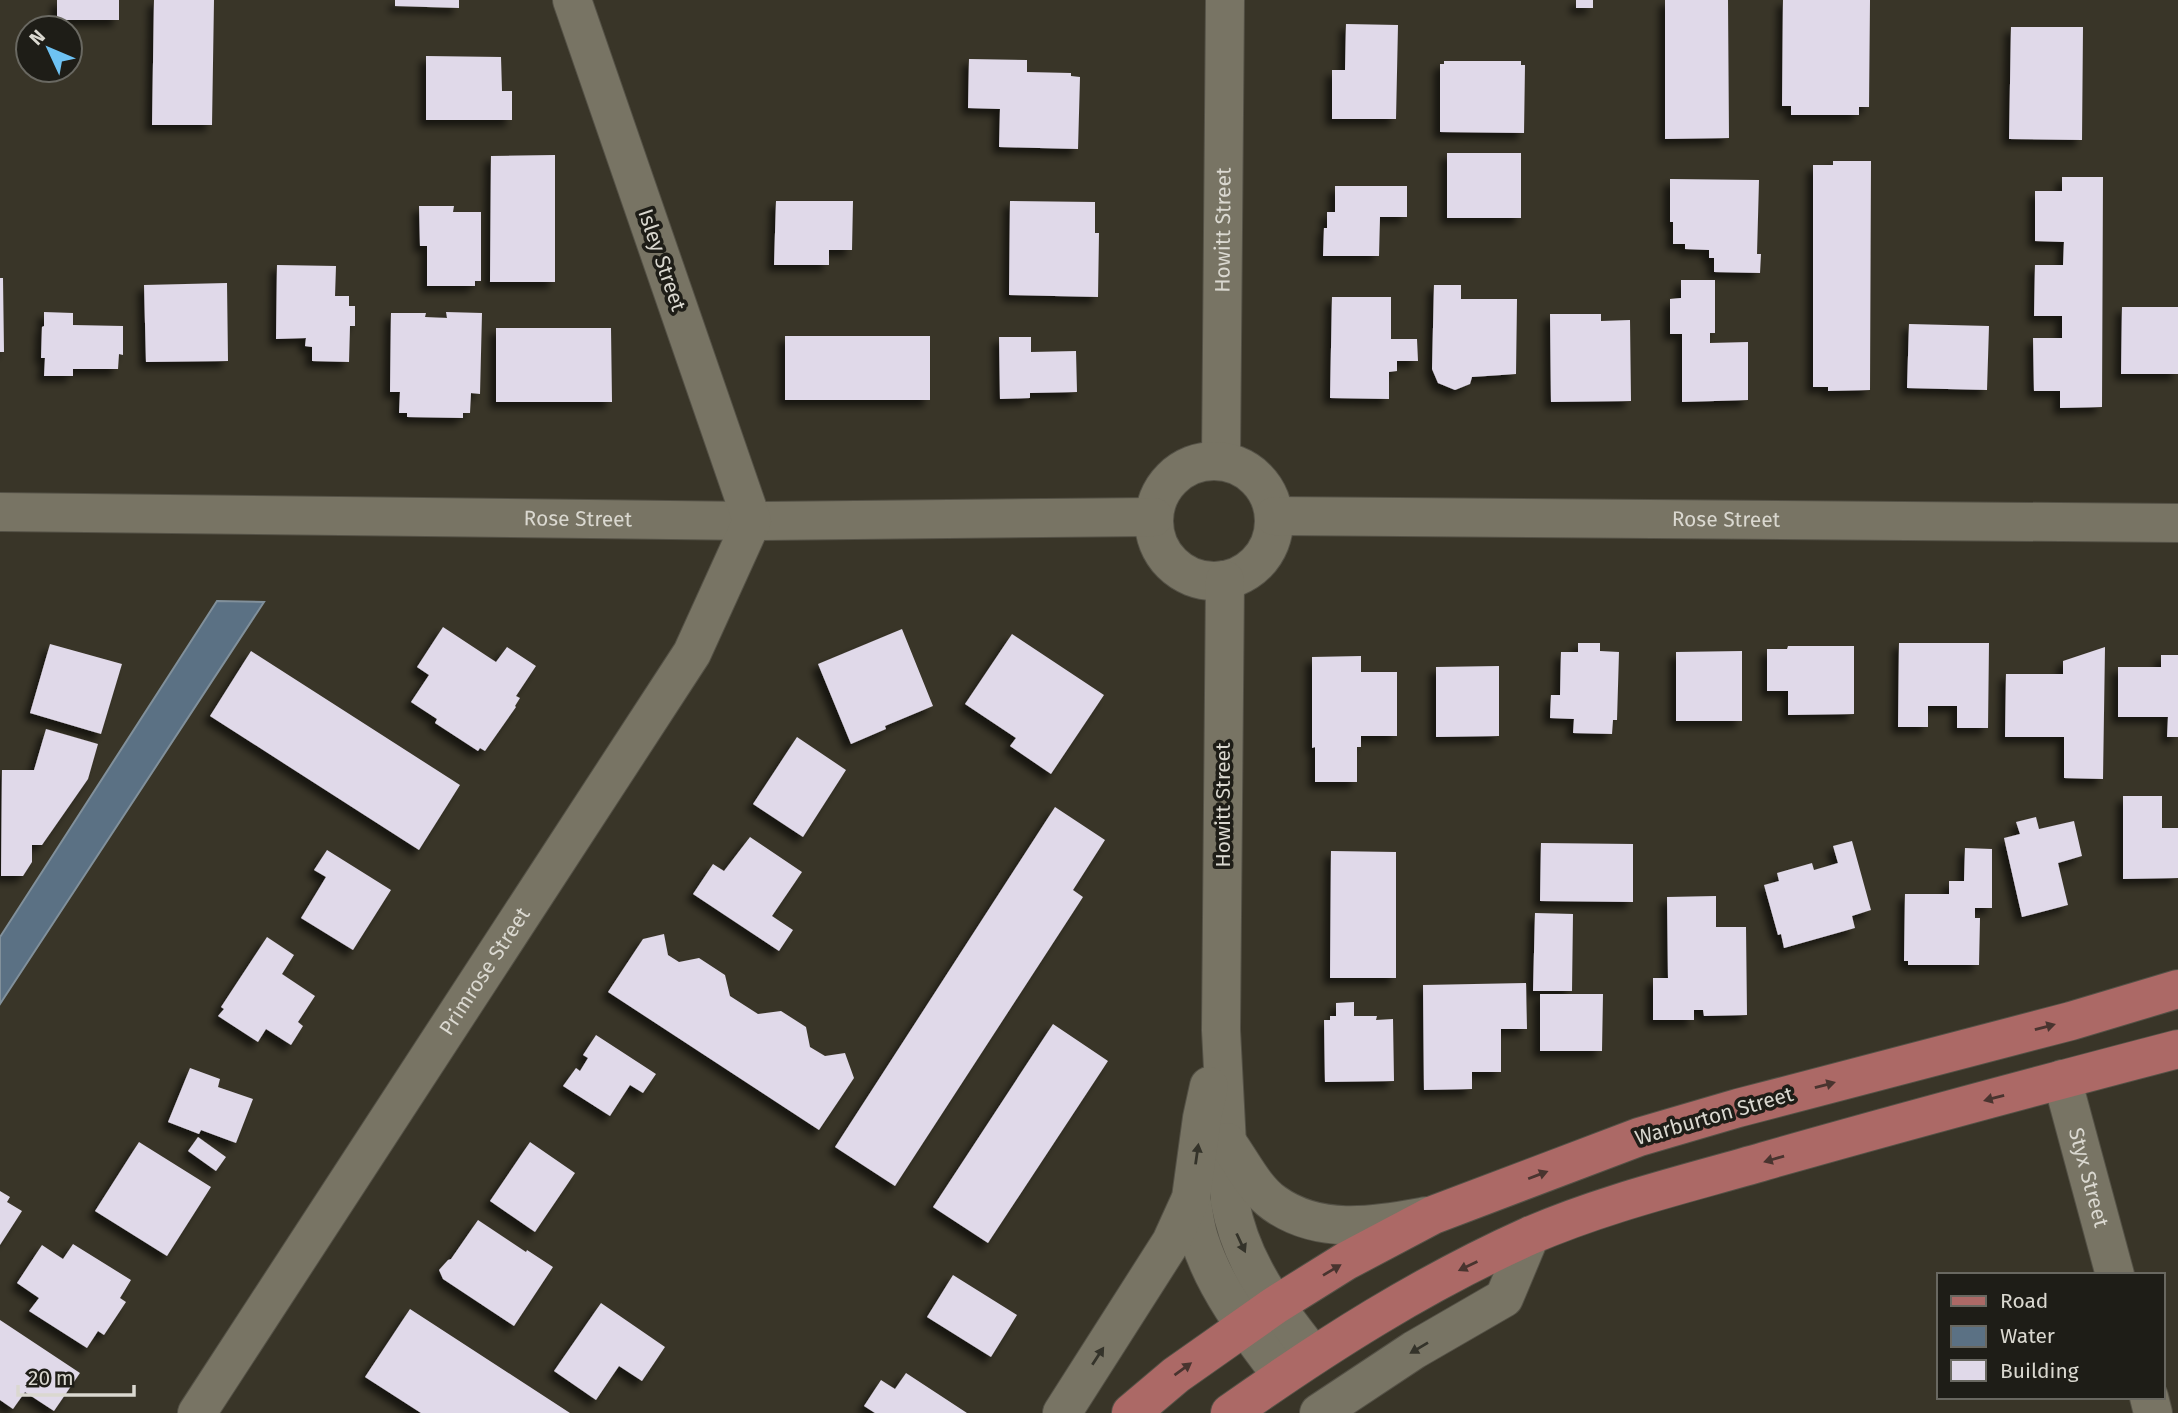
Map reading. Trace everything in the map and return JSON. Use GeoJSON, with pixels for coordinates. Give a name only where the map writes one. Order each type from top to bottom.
{"type":"FeatureCollection","features":[{"type":"Feature","properties":{"kind":"main road","name":"Warburton Street"},"geometry":{"type":"LineString","coordinates":[[1131,1413],[1176,1375],[1259,1316],[1346,1262],[1433,1215],[1639,1137],[1738,1108],[2071,1021],[2178,989]]}},
{"type":"Feature","properties":{"kind":"main road"},"geometry":{"type":"LineString","coordinates":[[1230,1413],[1313,1354],[1421,1289],[1530,1236],[1595,1210],[2178,1049]]}},
{"type":"Feature","properties":{"kind":"street","name":"Isley Street"},"geometry":{"type":"LineString","coordinates":[[572,0],[752,521]]}},
{"type":"Feature","properties":{"kind":"street","name":"Howitt Street"},"geometry":{"type":"LineString","coordinates":[[1221,461],[1225,0]]}},
{"type":"Feature","properties":{"kind":"street"},"geometry":{"type":"LineString","coordinates":[[1221,461],[1241,467],[1257,479],[1269,496],[1274,516],[1272,534],[1266,550],[1255,564],[1241,574],[1225,580],[1206,581],[1189,576],[1173,566],[1162,552],[1155,535],[1154,517],[1158,498],[1168,481],[1184,469],[1202,462],[1221,461]]}},
{"type":"Feature","properties":{"kind":"street","name":"Rose Street"},"geometry":{"type":"LineString","coordinates":[[0,512],[752,521],[1154,517]]}},
{"type":"Feature","properties":{"kind":"street","name":"Rose Street"},"geometry":{"type":"LineString","coordinates":[[1274,516],[2178,523]]}},
{"type":"Feature","properties":{"kind":"street","name":"Primrose Street"},"geometry":{"type":"LineString","coordinates":[[197,1413],[692,653],[752,521]]}},
{"type":"Feature","properties":{"kind":"street","name":"Howitt Street"},"geometry":{"type":"LineString","coordinates":[[1225,580],[1221,1030],[1230,1202],[1235,1230],[1251,1267],[1259,1316],[1282,1376]]}},
{"type":"Feature","properties":{"kind":"street","name":"Howitt Street"},"geometry":{"type":"LineString","coordinates":[[1062,1413],[1171,1242],[1191,1198],[1202,1118],[1221,1030]]}},
{"type":"Feature","properties":{"kind":"street","name":"Styx Street"},"geometry":{"type":"LineString","coordinates":[[2062,1079],[2114,1273]]}},
{"type":"Feature","properties":{"kind":"street"},"geometry":{"type":"LineString","coordinates":[[1227,1142],[1259,1188],[1273,1202],[1316,1223],[1338,1226],[1433,1215]]}},
{"type":"Feature","properties":{"kind":"street","name":"Howitt Street"},"geometry":{"type":"LineString","coordinates":[[1191,1198],[1199,1240],[1219,1284],[1313,1354]]}},
{"type":"Feature","properties":{"kind":"street"},"geometry":{"type":"LineString","coordinates":[[1319,1413],[1414,1350],[1504,1298],[1530,1236]]}},
{"type":"Feature","properties":{"kind":"water"},"geometry":{"type":"Polygon","coordinates":[[[217,601],[264,602],[0,1004],[0,937],[217,601]]]}},
{"type":"Feature","properties":{"kind":"building"},"geometry":{"type":"Polygon","coordinates":[[[57,0],[119,0],[119,20],[84,20],[84,14],[57,14],[57,0]]]}},
{"type":"Feature","properties":{"kind":"building"},"geometry":{"type":"Polygon","coordinates":[[[154,0],[214,0],[212,125],[152,125],[154,0]]]}},
{"type":"Feature","properties":{"kind":"building"},"geometry":{"type":"Polygon","coordinates":[[[395,0],[459,0],[459,8],[395,6],[395,0]]]}},
{"type":"Feature","properties":{"kind":"building"},"geometry":{"type":"Polygon","coordinates":[[[1576,0],[1593,0],[1593,8],[1576,8],[1576,0]]]}},
{"type":"Feature","properties":{"kind":"building"},"geometry":{"type":"Polygon","coordinates":[[[1665,0],[1728,0],[1729,138],[1665,139],[1665,0]]]}},
{"type":"Feature","properties":{"kind":"building"},"geometry":{"type":"Polygon","coordinates":[[[1783,0],[1870,0],[1869,107],[1859,107],[1859,115],[1791,115],[1791,106],[1782,106],[1783,0]]]}},
{"type":"Feature","properties":{"kind":"building"},"geometry":{"type":"Polygon","coordinates":[[[1346,24],[1398,25],[1396,119],[1332,119],[1332,70],[1345,70],[1346,24]]]}},
{"type":"Feature","properties":{"kind":"building"},"geometry":{"type":"Polygon","coordinates":[[[2011,27],[2083,27],[2082,140],[2009,139],[2011,27]]]}},
{"type":"Feature","properties":{"kind":"building"},"geometry":{"type":"Polygon","coordinates":[[[426,56],[501,57],[502,91],[512,91],[512,120],[426,120],[426,56]]]}},
{"type":"Feature","properties":{"kind":"building"},"geometry":{"type":"Polygon","coordinates":[[[969,59],[1027,60],[1027,72],[1071,73],[1071,76],[1080,77],[1078,149],[999,147],[1000,109],[968,108],[969,59]]]}},
{"type":"Feature","properties":{"kind":"building"},"geometry":{"type":"Polygon","coordinates":[[[1444,61],[1521,61],[1521,65],[1525,65],[1524,133],[1440,132],[1440,64],[1444,64],[1444,61]]]}},
{"type":"Feature","properties":{"kind":"building"},"geometry":{"type":"Polygon","coordinates":[[[1447,153],[1521,153],[1521,218],[1447,218],[1447,153]]]}},
{"type":"Feature","properties":{"kind":"building"},"geometry":{"type":"Polygon","coordinates":[[[555,155],[555,282],[490,282],[491,156],[555,155]]]}},
{"type":"Feature","properties":{"kind":"building"},"geometry":{"type":"Polygon","coordinates":[[[1833,161],[1871,161],[1870,390],[1828,391],[1828,387],[1813,387],[1813,165],[1833,165],[1833,161]]]}},
{"type":"Feature","properties":{"kind":"building"},"geometry":{"type":"Polygon","coordinates":[[[2062,177],[2103,177],[2102,407],[2060,408],[2060,391],[2034,391],[2033,338],[2062,338],[2062,316],[2034,316],[2035,265],[2063,265],[2064,242],[2035,241],[2035,191],[2062,191],[2062,177]]]}},
{"type":"Feature","properties":{"kind":"building"},"geometry":{"type":"Polygon","coordinates":[[[1670,179],[1759,180],[1757,254],[1761,254],[1760,273],[1714,272],[1714,258],[1709,258],[1709,250],[1685,249],[1685,244],[1673,244],[1670,179]]]}},
{"type":"Feature","properties":{"kind":"building"},"geometry":{"type":"Polygon","coordinates":[[[1335,186],[1407,186],[1407,217],[1380,217],[1379,256],[1323,256],[1327,212],[1335,212],[1335,186]]]}},
{"type":"Feature","properties":{"kind":"building"},"geometry":{"type":"Polygon","coordinates":[[[776,201],[853,201],[852,250],[829,250],[829,265],[774,265],[776,201]]]}},
{"type":"Feature","properties":{"kind":"building"},"geometry":{"type":"Polygon","coordinates":[[[1010,201],[1095,202],[1095,233],[1099,233],[1098,297],[1009,295],[1010,201]]]}},
{"type":"Feature","properties":{"kind":"building"},"geometry":{"type":"Polygon","coordinates":[[[419,206],[454,206],[453,212],[481,212],[481,281],[475,281],[475,286],[427,286],[427,246],[420,246],[419,206]]]}},
{"type":"Feature","properties":{"kind":"building"},"geometry":{"type":"Polygon","coordinates":[[[277,265],[336,266],[335,296],[349,296],[349,306],[355,306],[355,326],[350,326],[349,362],[312,361],[312,347],[305,346],[306,338],[276,339],[277,265]]]}},
{"type":"Feature","properties":{"kind":"building"},"geometry":{"type":"Polygon","coordinates":[[[0,278],[3,278],[4,352],[0,352],[0,278]]]}},
{"type":"Feature","properties":{"kind":"building"},"geometry":{"type":"Polygon","coordinates":[[[1681,280],[1715,280],[1715,333],[1710,333],[1710,343],[1748,342],[1748,400],[1682,402],[1682,334],[1670,334],[1670,299],[1681,298],[1681,280]]]}},
{"type":"Feature","properties":{"kind":"building"},"geometry":{"type":"Polygon","coordinates":[[[227,283],[228,361],[146,362],[144,285],[227,283]]]}},
{"type":"Feature","properties":{"kind":"building"},"geometry":{"type":"Polygon","coordinates":[[[1434,285],[1461,285],[1461,299],[1517,299],[1516,374],[1472,377],[1470,384],[1455,390],[1438,383],[1432,369],[1434,285]]]}},
{"type":"Feature","properties":{"kind":"building"},"geometry":{"type":"Polygon","coordinates":[[[1332,297],[1391,297],[1391,339],[1417,339],[1418,361],[1397,361],[1397,371],[1389,372],[1389,399],[1330,398],[1332,297]]]}},
{"type":"Feature","properties":{"kind":"building"},"geometry":{"type":"Polygon","coordinates":[[[2122,307],[2178,307],[2178,374],[2121,374],[2122,307]]]}},
{"type":"Feature","properties":{"kind":"building"},"geometry":{"type":"Polygon","coordinates":[[[44,312],[73,313],[73,325],[123,326],[123,355],[119,354],[118,369],[73,369],[73,376],[44,376],[45,358],[41,358],[44,312]]]}},
{"type":"Feature","properties":{"kind":"building"},"geometry":{"type":"Polygon","coordinates":[[[446,312],[482,313],[480,394],[471,393],[470,413],[463,413],[463,418],[407,417],[407,413],[399,413],[400,392],[390,392],[391,313],[426,313],[425,317],[447,318],[446,312]]]}},
{"type":"Feature","properties":{"kind":"building"},"geometry":{"type":"Polygon","coordinates":[[[1550,314],[1601,314],[1601,321],[1630,320],[1631,401],[1551,402],[1550,314]]]}},
{"type":"Feature","properties":{"kind":"building"},"geometry":{"type":"Polygon","coordinates":[[[1909,324],[1989,326],[1987,390],[1907,388],[1909,324]]]}},
{"type":"Feature","properties":{"kind":"building"},"geometry":{"type":"Polygon","coordinates":[[[496,328],[611,328],[612,402],[496,402],[496,328]]]}},
{"type":"Feature","properties":{"kind":"building"},"geometry":{"type":"Polygon","coordinates":[[[785,336],[930,336],[930,400],[785,400],[785,336]]]}},
{"type":"Feature","properties":{"kind":"building"},"geometry":{"type":"Polygon","coordinates":[[[999,337],[1031,337],[1031,352],[1076,351],[1077,392],[1030,393],[1030,398],[1000,399],[999,337]]]}},
{"type":"Feature","properties":{"kind":"building"},"geometry":{"type":"Polygon","coordinates":[[[443,627],[496,662],[507,647],[536,666],[516,696],[520,698],[516,707],[485,751],[480,748],[478,751],[435,723],[437,719],[411,702],[429,675],[417,667],[443,627]]]}},
{"type":"Feature","properties":{"kind":"building"},"geometry":{"type":"Polygon","coordinates":[[[902,629],[933,706],[851,744],[818,664],[902,629]]]}},
{"type":"Feature","properties":{"kind":"building"},"geometry":{"type":"Polygon","coordinates":[[[1012,634],[1104,695],[1051,774],[1010,746],[1016,738],[965,704],[1012,634]]]}},
{"type":"Feature","properties":{"kind":"building"},"geometry":{"type":"Polygon","coordinates":[[[1578,643],[1600,643],[1600,651],[1619,652],[1617,720],[1613,720],[1612,734],[1573,733],[1574,719],[1550,718],[1551,695],[1560,695],[1561,652],[1578,652],[1578,643]]]}},
{"type":"Feature","properties":{"kind":"building"},"geometry":{"type":"Polygon","coordinates":[[[1899,643],[1989,643],[1988,728],[1957,728],[1957,706],[1928,706],[1928,727],[1898,727],[1899,643]]]}},
{"type":"Feature","properties":{"kind":"building"},"geometry":{"type":"Polygon","coordinates":[[[50,644],[122,664],[101,734],[30,713],[50,644]]]}},
{"type":"Feature","properties":{"kind":"building"},"geometry":{"type":"Polygon","coordinates":[[[1788,646],[1854,646],[1854,714],[1788,715],[1788,691],[1767,691],[1767,649],[1787,649],[1788,646]]]}},
{"type":"Feature","properties":{"kind":"building"},"geometry":{"type":"Polygon","coordinates":[[[2105,647],[2103,779],[2064,778],[2064,737],[2005,737],[2006,674],[2063,674],[2063,661],[2105,647]]]}},
{"type":"Feature","properties":{"kind":"building"},"geometry":{"type":"Polygon","coordinates":[[[251,651],[460,785],[419,850],[210,716],[251,651]]]}},
{"type":"Feature","properties":{"kind":"building"},"geometry":{"type":"Polygon","coordinates":[[[1742,651],[1742,721],[1676,721],[1676,652],[1742,651]]]}},
{"type":"Feature","properties":{"kind":"building"},"geometry":{"type":"Polygon","coordinates":[[[2161,655],[2178,655],[2178,737],[2167,737],[2168,717],[2118,717],[2118,667],[2161,667],[2161,655]]]}},
{"type":"Feature","properties":{"kind":"building"},"geometry":{"type":"Polygon","coordinates":[[[1361,656],[1361,672],[1397,672],[1397,736],[1361,736],[1361,747],[1357,747],[1357,782],[1315,782],[1315,747],[1312,748],[1312,657],[1361,656]]]}},
{"type":"Feature","properties":{"kind":"building"},"geometry":{"type":"Polygon","coordinates":[[[1499,666],[1499,736],[1436,737],[1436,667],[1499,666]]]}},
{"type":"Feature","properties":{"kind":"building"},"geometry":{"type":"Polygon","coordinates":[[[46,729],[98,744],[88,779],[42,845],[32,845],[32,862],[23,876],[1,876],[2,770],[34,770],[46,729]]]}},
{"type":"Feature","properties":{"kind":"building"},"geometry":{"type":"Polygon","coordinates":[[[797,737],[846,770],[803,837],[753,804],[797,737]]]}},
{"type":"Feature","properties":{"kind":"building"},"geometry":{"type":"Polygon","coordinates":[[[2123,796],[2162,796],[2162,828],[2178,828],[2178,878],[2123,879],[2123,796]]]}},
{"type":"Feature","properties":{"kind":"building"},"geometry":{"type":"Polygon","coordinates":[[[1055,807],[1105,840],[1073,890],[1083,897],[895,1186],[835,1147],[1055,807]]]}},
{"type":"Feature","properties":{"kind":"building"},"geometry":{"type":"Polygon","coordinates":[[[2036,817],[2039,829],[2074,821],[2082,856],[2058,863],[2068,905],[2022,917],[2004,838],[2020,834],[2016,822],[2036,817]]]}},
{"type":"Feature","properties":{"kind":"building"},"geometry":{"type":"Polygon","coordinates":[[[750,837],[802,872],[772,916],[793,930],[779,951],[693,894],[713,864],[724,871],[750,837]]]}},
{"type":"Feature","properties":{"kind":"building"},"geometry":{"type":"Polygon","coordinates":[[[1852,841],[1871,910],[1852,916],[1855,928],[1784,948],[1764,885],[1779,881],[1777,873],[1812,863],[1814,870],[1838,863],[1833,846],[1852,841]]]}},
{"type":"Feature","properties":{"kind":"building"},"geometry":{"type":"Polygon","coordinates":[[[1541,843],[1633,844],[1633,902],[1540,901],[1541,843]]]}},
{"type":"Feature","properties":{"kind":"building"},"geometry":{"type":"Polygon","coordinates":[[[1965,848],[1992,849],[1992,908],[1975,908],[1975,918],[1980,918],[1979,965],[1908,965],[1908,961],[1904,961],[1905,894],[1949,894],[1949,881],[1964,881],[1965,848]]]}},
{"type":"Feature","properties":{"kind":"building"},"geometry":{"type":"Polygon","coordinates":[[[327,850],[391,890],[353,950],[301,918],[326,877],[314,870],[327,850]]]}},
{"type":"Feature","properties":{"kind":"building"},"geometry":{"type":"Polygon","coordinates":[[[1331,851],[1396,852],[1396,978],[1330,978],[1331,851]]]}},
{"type":"Feature","properties":{"kind":"building"},"geometry":{"type":"Polygon","coordinates":[[[1716,896],[1716,927],[1746,927],[1747,1015],[1704,1016],[1703,1010],[1694,1010],[1694,1020],[1653,1020],[1653,978],[1668,978],[1667,897],[1716,896]]]}},
{"type":"Feature","properties":{"kind":"building"},"geometry":{"type":"Polygon","coordinates":[[[1535,913],[1573,914],[1572,991],[1533,991],[1535,913]]]}},
{"type":"Feature","properties":{"kind":"building"},"geometry":{"type":"Polygon","coordinates":[[[664,934],[668,955],[679,962],[699,958],[725,975],[730,996],[758,1014],[781,1011],[806,1027],[810,1047],[825,1056],[845,1053],[854,1078],[819,1130],[608,992],[643,939],[664,934]]]}},
{"type":"Feature","properties":{"kind":"building"},"geometry":{"type":"Polygon","coordinates":[[[267,937],[294,955],[282,974],[315,996],[298,1022],[303,1026],[291,1045],[266,1029],[258,1042],[218,1016],[224,1009],[221,1007],[267,937]]]}},
{"type":"Feature","properties":{"kind":"building"},"geometry":{"type":"Polygon","coordinates":[[[1526,983],[1527,1029],[1501,1029],[1501,1072],[1472,1072],[1472,1089],[1424,1090],[1423,985],[1526,983]]]}},
{"type":"Feature","properties":{"kind":"building"},"geometry":{"type":"Polygon","coordinates":[[[1540,994],[1603,994],[1602,1051],[1540,1051],[1540,994]]]}},
{"type":"Feature","properties":{"kind":"building"},"geometry":{"type":"Polygon","coordinates":[[[1354,1002],[1354,1016],[1377,1016],[1376,1020],[1393,1019],[1394,1081],[1325,1082],[1324,1020],[1336,1016],[1336,1003],[1354,1002]]]}},
{"type":"Feature","properties":{"kind":"building"},"geometry":{"type":"Polygon","coordinates":[[[1053,1024],[1108,1061],[988,1243],[933,1207],[1053,1024]]]}},
{"type":"Feature","properties":{"kind":"building"},"geometry":{"type":"Polygon","coordinates":[[[596,1035],[656,1074],[643,1093],[630,1085],[610,1116],[563,1086],[576,1068],[580,1071],[588,1058],[583,1055],[596,1035]]]}},
{"type":"Feature","properties":{"kind":"building"},"geometry":{"type":"Polygon","coordinates":[[[190,1068],[220,1079],[218,1087],[253,1099],[236,1143],[201,1130],[199,1134],[168,1122],[190,1068]]]}},
{"type":"Feature","properties":{"kind":"building"},"geometry":{"type":"Polygon","coordinates":[[[198,1137],[226,1157],[216,1171],[188,1151],[198,1137]]]}},
{"type":"Feature","properties":{"kind":"building"},"geometry":{"type":"Polygon","coordinates":[[[139,1142],[211,1187],[167,1256],[95,1211],[139,1142]]]}},
{"type":"Feature","properties":{"kind":"building"},"geometry":{"type":"Polygon","coordinates":[[[530,1142],[575,1173],[535,1232],[490,1201],[530,1142]]]}},
{"type":"Feature","properties":{"kind":"building"},"geometry":{"type":"Polygon","coordinates":[[[0,1191],[10,1197],[7,1202],[22,1211],[0,1245],[0,1191]]]}},
{"type":"Feature","properties":{"kind":"building"},"geometry":{"type":"Polygon","coordinates":[[[478,1220],[553,1267],[514,1326],[443,1279],[439,1270],[451,1259],[478,1220]]]}},
{"type":"Feature","properties":{"kind":"building"},"geometry":{"type":"Polygon","coordinates":[[[73,1244],[131,1280],[120,1298],[126,1302],[104,1335],[98,1331],[87,1348],[29,1311],[39,1298],[17,1283],[42,1245],[63,1259],[73,1244]]]}},
{"type":"Feature","properties":{"kind":"building"},"geometry":{"type":"Polygon","coordinates":[[[953,1275],[1017,1315],[991,1357],[927,1317],[953,1275]]]}},
{"type":"Feature","properties":{"kind":"building"},"geometry":{"type":"Polygon","coordinates":[[[601,1303],[665,1347],[642,1381],[619,1366],[596,1400],[554,1371],[601,1303]]]}},
{"type":"Feature","properties":{"kind":"building"},"geometry":{"type":"Polygon","coordinates":[[[410,1309],[570,1413],[421,1413],[365,1377],[410,1309]]]}},
{"type":"Feature","properties":{"kind":"building"},"geometry":{"type":"Polygon","coordinates":[[[0,1320],[80,1373],[54,1411],[25,1392],[13,1409],[0,1400],[0,1320]]]}},
{"type":"Feature","properties":{"kind":"building"},"geometry":{"type":"Polygon","coordinates":[[[906,1373],[967,1413],[875,1413],[864,1406],[881,1380],[895,1389],[906,1373]]]}}]}
